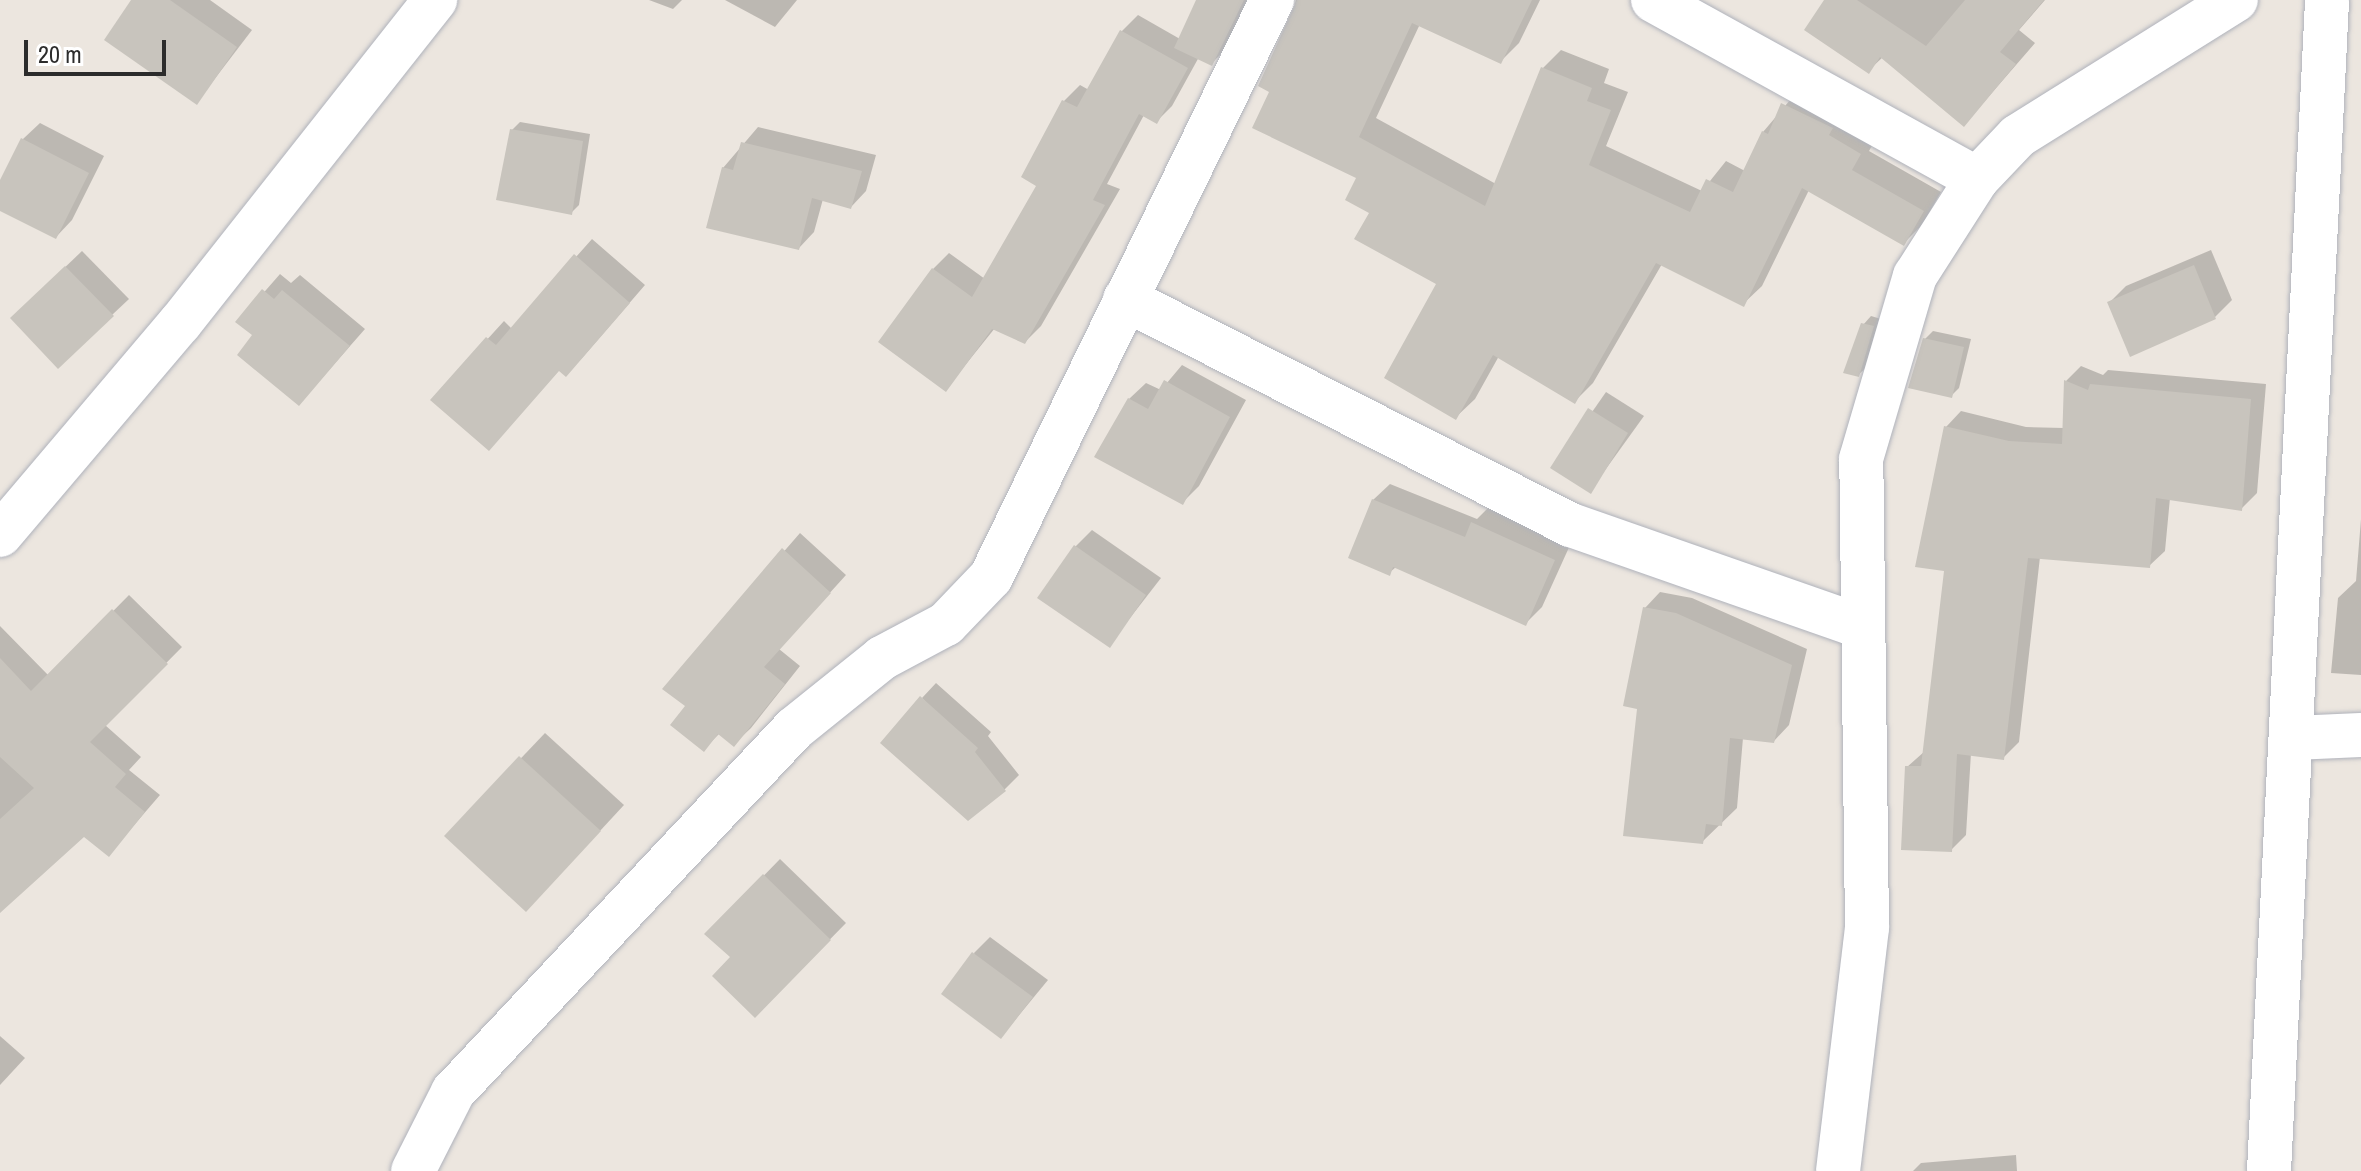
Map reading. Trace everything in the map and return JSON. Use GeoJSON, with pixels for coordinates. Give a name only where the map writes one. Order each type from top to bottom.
{"type":"FeatureCollection","features":[{"type":"Feature","properties":{"kind":"street"},"geometry":{"type":"LineString","coordinates":[[0,535],[180,323],[435,0]]}},
{"type":"Feature","properties":{"kind":"street"},"geometry":{"type":"LineString","coordinates":[[413,1171],[453,1092],[795,728],[882,658],[946,624],[991,577],[1272,0]]}},
{"type":"Feature","properties":{"kind":"street"},"geometry":{"type":"LineString","coordinates":[[1653,0],[1977,179]]}},
{"type":"Feature","properties":{"kind":"street"},"geometry":{"type":"LineString","coordinates":[[1838,1171],[1867,928],[1861,459],[1915,276],[1977,179],[2018,136],[2236,0]]}},
{"type":"Feature","properties":{"kind":"street"},"geometry":{"type":"LineString","coordinates":[[2269,1171],[2293,738],[2327,0]]}},
{"type":"Feature","properties":{"kind":"street"},"geometry":{"type":"LineString","coordinates":[[1125,299],[1571,525],[1862,627]]}},
{"type":"Feature","properties":{"kind":"street"},"geometry":{"type":"LineString","coordinates":[[2293,738],[2361,735]]}},
{"type":"Feature","properties":{"kind":"building"},"geometry":{"type":"Polygon","coordinates":[[[131,0],[170,0],[237,47],[197,105],[104,40],[131,0]]]}},
{"type":"Feature","properties":{"kind":"building"},"geometry":{"type":"Polygon","coordinates":[[[1196,0],[1244,0],[1212,66],[1174,48],[1196,0]]]}},
{"type":"Feature","properties":{"kind":"building"},"geometry":{"type":"Polygon","coordinates":[[[1297,0],[1532,0],[1501,64],[1412,23],[1359,137],[1485,206],[1541,67],[1592,88],[1587,101],[1611,110],[1589,165],[1690,212],[1706,179],[1733,192],[1762,131],[1768,134],[1781,103],[1833,128],[1829,135],[1861,154],[1852,170],[1924,211],[1904,246],[1802,188],[1744,307],[1656,263],[1575,404],[1493,355],[1456,420],[1384,378],[1436,284],[1354,239],[1369,213],[1345,200],[1356,178],[1252,128],[1269,92],[1258,86],[1297,0]]]}},
{"type":"Feature","properties":{"kind":"building"},"geometry":{"type":"Polygon","coordinates":[[[1824,0],[1857,0],[1926,46],[1965,0],[2044,0],[2000,52],[2016,64],[1964,127],[1880,57],[1869,74],[1804,30],[1824,0]]]}},
{"type":"Feature","properties":{"kind":"building"},"geometry":{"type":"Polygon","coordinates":[[[1120,30],[1188,68],[1157,124],[1139,114],[1093,200],[1105,205],[1025,344],[992,329],[946,392],[878,342],[932,268],[972,297],[1036,186],[1021,177],[1062,100],[1077,107],[1120,30]]]}},
{"type":"Feature","properties":{"kind":"building"},"geometry":{"type":"Polygon","coordinates":[[[510,129],[583,141],[572,215],[496,200],[510,129]]]}},
{"type":"Feature","properties":{"kind":"building"},"geometry":{"type":"Polygon","coordinates":[[[21,138],[89,173],[56,239],[0,211],[0,180],[21,138]]]}},
{"type":"Feature","properties":{"kind":"building"},"geometry":{"type":"Polygon","coordinates":[[[741,142],[862,171],[851,209],[812,198],[799,250],[706,228],[722,167],[733,170],[741,142]]]}},
{"type":"Feature","properties":{"kind":"building"},"geometry":{"type":"Polygon","coordinates":[[[574,254],[630,303],[566,377],[559,371],[489,451],[430,400],[486,337],[496,345],[574,254]]]}},
{"type":"Feature","properties":{"kind":"building"},"geometry":{"type":"Polygon","coordinates":[[[2194,265],[2216,319],[2130,357],[2107,302],[2194,265]]]}},
{"type":"Feature","properties":{"kind":"building"},"geometry":{"type":"Polygon","coordinates":[[[65,266],[114,316],[58,369],[10,318],[65,266]]]}},
{"type":"Feature","properties":{"kind":"building"},"geometry":{"type":"Polygon","coordinates":[[[262,289],[274,299],[282,290],[350,346],[299,406],[237,355],[252,335],[235,322],[262,289]]]}},
{"type":"Feature","properties":{"kind":"building"},"geometry":{"type":"Polygon","coordinates":[[[1861,323],[1874,326],[1859,377],[1843,373],[1861,323]]]}},
{"type":"Feature","properties":{"kind":"building"},"geometry":{"type":"Polygon","coordinates":[[[1923,338],[1964,347],[1952,398],[1908,388],[1923,338]]]}},
{"type":"Feature","properties":{"kind":"building"},"geometry":{"type":"Polygon","coordinates":[[[1164,380],[1230,417],[1183,505],[1094,457],[1128,398],[1148,409],[1164,380]]]}},
{"type":"Feature","properties":{"kind":"building"},"geometry":{"type":"Polygon","coordinates":[[[2064,380],[2088,390],[2090,384],[2251,399],[2242,511],[2156,498],[2150,568],[2028,558],[2004,760],[1957,754],[1952,852],[1901,850],[1905,766],[1921,766],[1944,571],[1915,567],[1944,426],[2009,441],[2062,444],[2064,380]]]}},
{"type":"Feature","properties":{"kind":"building"},"geometry":{"type":"Polygon","coordinates":[[[1588,408],[1628,433],[1591,494],[1550,468],[1588,408]]]}},
{"type":"Feature","properties":{"kind":"building"},"geometry":{"type":"Polygon","coordinates":[[[1372,499],[1465,537],[1471,522],[1555,560],[1526,626],[1393,567],[1390,576],[1348,558],[1372,499]]]}},
{"type":"Feature","properties":{"kind":"building"},"geometry":{"type":"Polygon","coordinates":[[[1074,545],[1146,595],[1110,648],[1037,598],[1074,545]]]}},
{"type":"Feature","properties":{"kind":"building"},"geometry":{"type":"Polygon","coordinates":[[[782,548],[831,593],[764,667],[785,684],[734,747],[718,734],[704,752],[670,725],[685,706],[662,689],[782,548]]]}},
{"type":"Feature","properties":{"kind":"building"},"geometry":{"type":"Polygon","coordinates":[[[1643,607],[1676,613],[1792,665],[1774,743],[1730,738],[1722,826],[1706,824],[1703,844],[1623,836],[1637,709],[1623,706],[1643,607]]]}},
{"type":"Feature","properties":{"kind":"building"},"geometry":{"type":"Polygon","coordinates":[[[112,609],[168,664],[90,742],[126,774],[115,787],[145,812],[109,857],[84,837],[0,913],[0,819],[34,788],[0,757],[0,658],[31,691],[112,609]]]}},
{"type":"Feature","properties":{"kind":"building"},"geometry":{"type":"Polygon","coordinates":[[[920,696],[978,748],[975,752],[1006,791],[968,821],[880,743],[920,696]]]}},
{"type":"Feature","properties":{"kind":"building"},"geometry":{"type":"Polygon","coordinates":[[[519,756],[601,831],[526,912],[444,836],[519,756]]]}},
{"type":"Feature","properties":{"kind":"building"},"geometry":{"type":"Polygon","coordinates":[[[763,874],[831,940],[755,1018],[712,976],[730,957],[704,934],[763,874]]]}},
{"type":"Feature","properties":{"kind":"building"},"geometry":{"type":"Polygon","coordinates":[[[972,952],[1033,997],[1001,1039],[941,994],[972,952]]]}}]}
